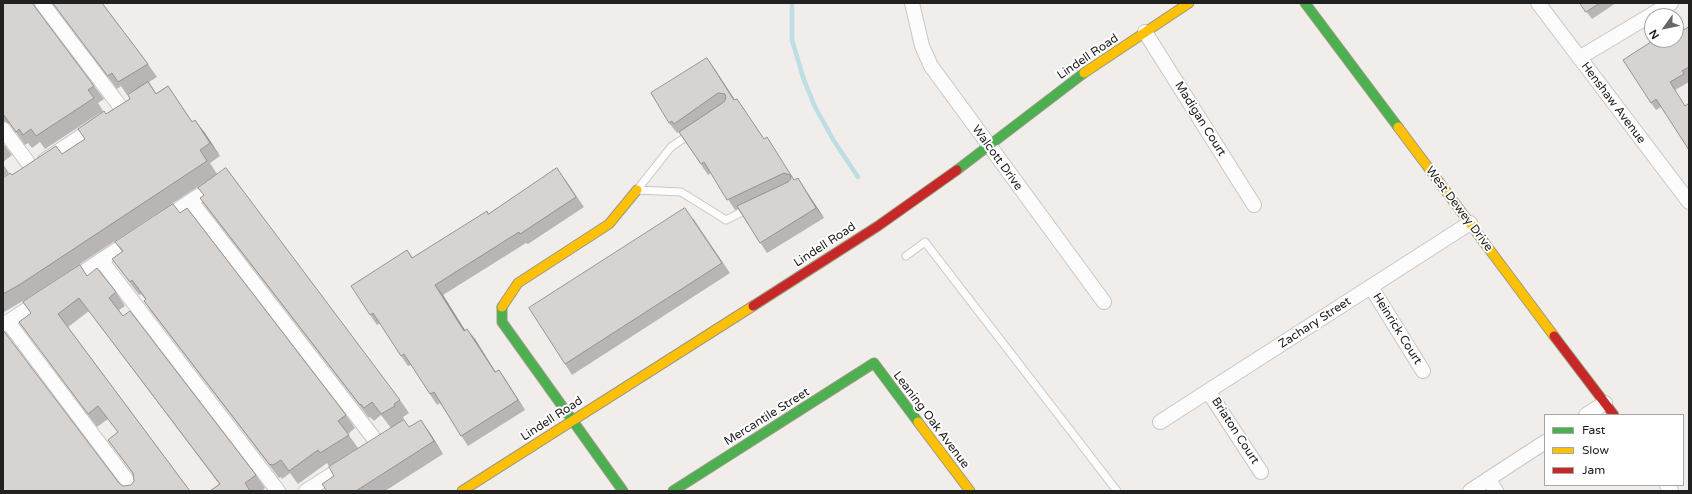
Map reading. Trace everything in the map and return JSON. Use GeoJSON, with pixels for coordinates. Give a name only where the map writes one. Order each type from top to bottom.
{"type":"FeatureCollection","features":[{"type":"Feature","properties":{"kind":"street"},"geometry":{"type":"LineString","coordinates":[[42,3],[122,109]]}},
{"type":"Feature","properties":{"kind":"street","name":"Walcott Drive"},"geometry":{"type":"LineString","coordinates":[[912,3],[922,46],[931,66],[1104,302]]}},
{"type":"Feature","properties":{"kind":"street","name":"Lindell Road"},"geometry":{"type":"LineString","coordinates":[[462,491],[842,249],[989,147],[1070,82],[1189,3]]}},
{"type":"Feature","properties":{"kind":"street","name":"West Dewey Drive"},"geometry":{"type":"LineString","coordinates":[[1305,3],[1613,414]]}},
{"type":"Feature","properties":{"kind":"street","name":"Henshaw Avenue"},"geometry":{"type":"LineString","coordinates":[[1538,3],[1689,201]]}},
{"type":"Feature","properties":{"kind":"street"},"geometry":{"type":"LineString","coordinates":[[1579,58],[1671,3]]}},
{"type":"Feature","properties":{"kind":"street","name":"Madigan Court"},"geometry":{"type":"LineString","coordinates":[[1145,32],[1254,205]]}},
{"type":"Feature","properties":{"kind":"street"},"geometry":{"type":"LineString","coordinates":[[3,129],[27,172],[135,100]]}},
{"type":"Feature","properties":{"kind":"street"},"geometry":{"type":"LineString","coordinates":[[135,491],[5,324],[226,178]]}},
{"type":"Feature","properties":{"kind":"street"},"geometry":{"type":"LineString","coordinates":[[623,491],[571,421],[502,322],[500,308],[518,283],[609,224],[637,190]]}},
{"type":"Feature","properties":{"kind":"street"},"geometry":{"type":"LineString","coordinates":[[191,201],[384,442],[306,491]]}},
{"type":"Feature","properties":{"kind":"street","name":"Zachary Street"},"geometry":{"type":"LineString","coordinates":[[1160,422],[1470,223]]}},
{"type":"Feature","properties":{"kind":"street"},"geometry":{"type":"LineString","coordinates":[[101,260],[278,491]]}},
{"type":"Feature","properties":{"kind":"street","name":"Heinrick Court"},"geometry":{"type":"LineString","coordinates":[[1371,287],[1423,371]]}},
{"type":"Feature","properties":{"kind":"street","name":"Mercantile Street"},"geometry":{"type":"LineString","coordinates":[[673,491],[874,363]]}},
{"type":"Feature","properties":{"kind":"street","name":"Leaning Oak Avenue"},"geometry":{"type":"LineString","coordinates":[[874,363],[970,491]]}},
{"type":"Feature","properties":{"kind":"street","name":"Briaton Court"},"geometry":{"type":"LineString","coordinates":[[1208,391],[1261,472]]}},
{"type":"Feature","properties":{"kind":"street"},"geometry":{"type":"LineString","coordinates":[[1588,414],[1605,403]]}},
{"type":"Feature","properties":{"kind":"street"},"geometry":{"type":"LineString","coordinates":[[1470,491],[1492,485],[1544,443]]}},
{"type":"Feature","properties":{"kind":"lane"},"geometry":{"type":"LineString","coordinates":[[637,190],[671,147],[696,130]]}},
{"type":"Feature","properties":{"kind":"lane"},"geometry":{"type":"LineString","coordinates":[[637,190],[681,192],[726,220],[752,207]]}},
{"type":"Feature","properties":{"kind":"lane"},"geometry":{"type":"LineString","coordinates":[[906,256],[925,242],[1117,491]]}},
{"type":"Feature","properties":{"kind":"building"},"geometry":{"type":"Polygon","coordinates":[[[3,3],[32,3],[94,86],[88,90],[94,98],[36,136],[31,129],[23,135],[19,129],[16,132],[3,114],[3,3]]]}},
{"type":"Feature","properties":{"kind":"building"},"geometry":{"type":"Polygon","coordinates":[[[53,3],[102,3],[148,64],[118,82],[112,73],[108,76],[53,3]]]}},
{"type":"Feature","properties":{"kind":"building"},"geometry":{"type":"Polygon","coordinates":[[[1580,3],[1600,3],[1586,12],[1580,3]]]}},
{"type":"Feature","properties":{"kind":"building"},"geometry":{"type":"Polygon","coordinates":[[[1689,27],[1689,67],[1682,71],[1684,74],[1670,82],[1685,106],[1689,103],[1689,150],[1656,99],[1651,103],[1623,60],[1644,46],[1644,48],[1684,48],[1684,30],[1689,27]]]}},
{"type":"Feature","properties":{"kind":"building"},"geometry":{"type":"Polygon","coordinates":[[[707,58],[734,100],[737,99],[764,139],[767,137],[794,180],[798,178],[816,208],[760,243],[737,206],[788,182],[791,178],[790,175],[784,173],[727,200],[704,162],[701,164],[679,132],[724,102],[726,98],[725,94],[718,93],[674,124],[672,121],[669,123],[651,93],[707,58]]]}},
{"type":"Feature","properties":{"kind":"building"},"geometry":{"type":"Polygon","coordinates":[[[148,82],[156,94],[168,86],[192,122],[195,120],[210,143],[200,150],[207,161],[3,294],[3,178],[10,173],[12,175],[56,146],[62,154],[85,139],[78,129],[104,111],[106,114],[130,99],[128,95],[148,82]]]}},
{"type":"Feature","properties":{"kind":"building"},"geometry":{"type":"Polygon","coordinates":[[[226,168],[400,400],[394,404],[395,406],[381,414],[372,402],[364,408],[361,404],[360,405],[200,198],[204,195],[198,188],[226,168]]]}},
{"type":"Feature","properties":{"kind":"building"},"geometry":{"type":"Polygon","coordinates":[[[557,168],[576,197],[520,234],[519,232],[435,285],[464,331],[467,329],[495,372],[499,370],[518,400],[461,436],[434,392],[430,394],[404,354],[401,356],[373,313],[370,315],[351,286],[407,250],[412,258],[487,211],[488,214],[557,168]]]}},
{"type":"Feature","properties":{"kind":"building"},"geometry":{"type":"Polygon","coordinates":[[[173,204],[180,213],[187,208],[346,415],[338,421],[349,435],[320,453],[318,450],[289,471],[281,460],[273,465],[270,465],[144,301],[146,299],[132,280],[130,282],[112,259],[123,251],[115,242],[173,204]]]}},
{"type":"Feature","properties":{"kind":"building"},"geometry":{"type":"Polygon","coordinates":[[[685,208],[722,263],[565,364],[529,308],[685,208]]]}},
{"type":"Feature","properties":{"kind":"building"},"geometry":{"type":"Polygon","coordinates":[[[80,265],[87,276],[97,268],[116,292],[109,298],[123,316],[130,311],[256,475],[245,483],[250,491],[210,491],[220,484],[79,298],[58,314],[190,491],[3,491],[3,330],[119,483],[123,486],[131,485],[134,481],[133,473],[108,440],[118,432],[98,406],[88,414],[19,322],[31,313],[23,302],[80,265]]]}},
{"type":"Feature","properties":{"kind":"building"},"geometry":{"type":"Polygon","coordinates":[[[404,420],[409,427],[421,420],[434,441],[356,491],[327,491],[322,484],[334,476],[329,467],[404,420]]]}},
{"type":"Feature","properties":{"kind":"waterway"},"geometry":{"type":"LineString","coordinates":[[792,3],[792,40],[804,80],[815,107],[834,141],[858,177]]}},
{"type":"Feature","properties":{"kind":"traffic: fast"},"geometry":{"type":"LineString","coordinates":[[1305,3],[1398,127]]}},
{"type":"Feature","properties":{"kind":"traffic: fast"},"geometry":{"type":"LineString","coordinates":[[957,170],[1084,73]]}},
{"type":"Feature","properties":{"kind":"traffic: fast"},"geometry":{"type":"LineString","coordinates":[[502,307],[502,322],[623,491]]}},
{"type":"Feature","properties":{"kind":"traffic: fast"},"geometry":{"type":"LineString","coordinates":[[673,491],[874,363],[918,422]]}},
{"type":"Feature","properties":{"kind":"traffic: slow"},"geometry":{"type":"LineString","coordinates":[[1084,73],[1189,3]]}},
{"type":"Feature","properties":{"kind":"traffic: slow"},"geometry":{"type":"LineString","coordinates":[[1398,127],[1554,336]]}},
{"type":"Feature","properties":{"kind":"traffic: slow"},"geometry":{"type":"LineString","coordinates":[[502,307],[518,283],[609,224],[637,190]]}},
{"type":"Feature","properties":{"kind":"traffic: slow"},"geometry":{"type":"LineString","coordinates":[[462,491],[753,306]]}},
{"type":"Feature","properties":{"kind":"traffic: slow"},"geometry":{"type":"LineString","coordinates":[[918,422],[970,491]]}},
{"type":"Feature","properties":{"kind":"traffic: jam"},"geometry":{"type":"LineString","coordinates":[[753,306],[878,226],[957,170]]}},
{"type":"Feature","properties":{"kind":"traffic: jam"},"geometry":{"type":"LineString","coordinates":[[1554,336],[1613,414]]}}]}
